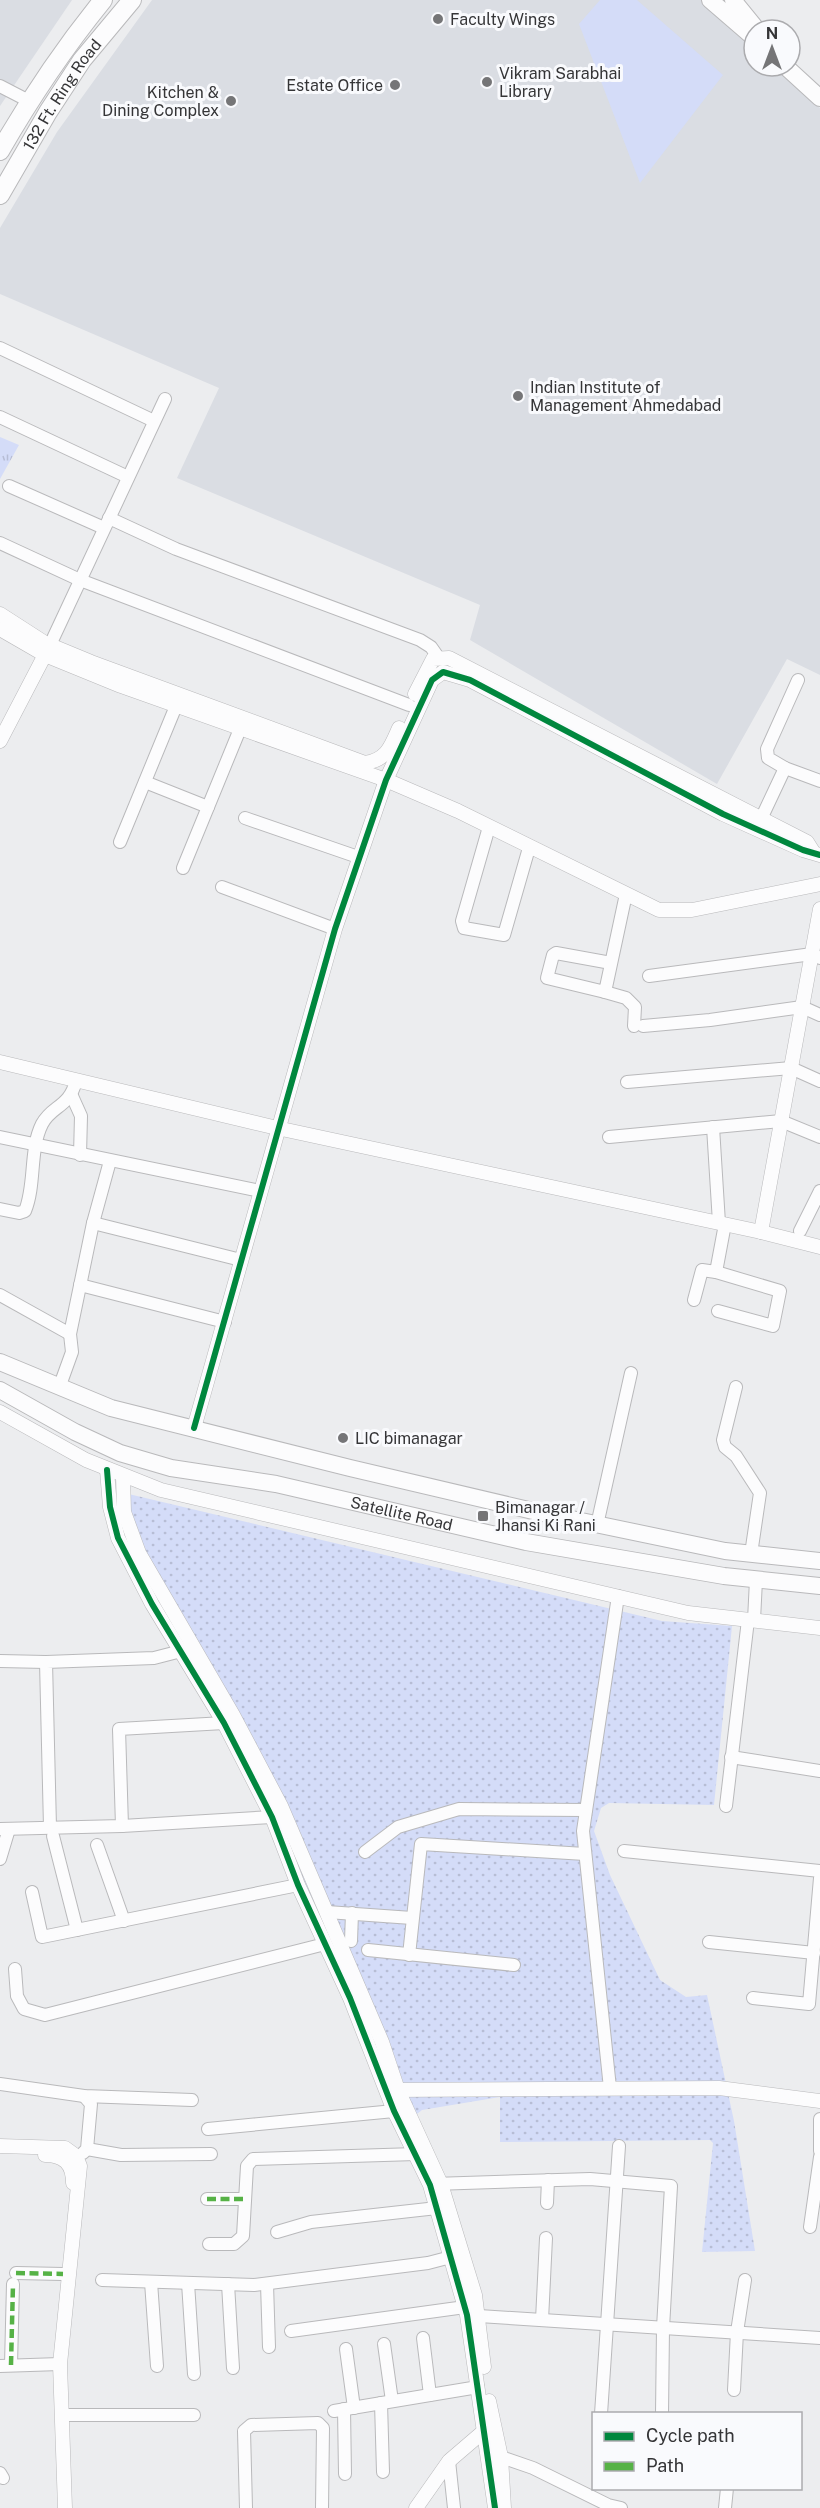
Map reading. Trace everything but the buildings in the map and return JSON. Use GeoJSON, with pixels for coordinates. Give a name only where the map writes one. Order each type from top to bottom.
{"type":"FeatureCollection","features":[{"type":"Feature","properties":{"kind":"main road","name":"132 Ft. Ring Road"},"geometry":{"type":"LineString","coordinates":[[0,151],[64,47],[103,0]]}},
{"type":"Feature","properties":{"kind":"main road","name":"132 Ft. Ring Road"},"geometry":{"type":"LineString","coordinates":[[0,195],[48,112],[82,60],[132,0]]}},
{"type":"Feature","properties":{"kind":"main road"},"geometry":{"type":"LineString","coordinates":[[710,0],[742,28]]}},
{"type":"Feature","properties":{"kind":"main road"},"geometry":{"type":"LineString","coordinates":[[733,0],[748,18]]}},
{"type":"Feature","properties":{"kind":"main road"},"geometry":{"type":"LineString","coordinates":[[802,70],[820,87]]}},
{"type":"Feature","properties":{"kind":"main road"},"geometry":{"type":"LineString","coordinates":[[798,78],[820,98]]}},
{"type":"Feature","properties":{"kind":"main road","name":"Satellite Road"},"geometry":{"type":"LineString","coordinates":[[0,1362],[111,1408],[350,1468],[597,1525],[725,1551],[820,1561]]}},
{"type":"Feature","properties":{"kind":"main road","name":"Satellite Road"},"geometry":{"type":"LineString","coordinates":[[0,1390],[120,1453],[173,1468],[276,1484],[526,1542],[756,1580],[820,1587]]}},
{"type":"Feature","properties":{"kind":"street"},"geometry":{"type":"LineString","coordinates":[[0,86],[29,101]]}},
{"type":"Feature","properties":{"kind":"street"},"geometry":{"type":"LineString","coordinates":[[0,348],[154,422]]}},
{"type":"Feature","properties":{"kind":"street"},"geometry":{"type":"LineString","coordinates":[[0,741],[4,722],[47,650],[165,399]]}},
{"type":"Feature","properties":{"kind":"street"},"geometry":{"type":"LineString","coordinates":[[0,417],[128,477]]}},
{"type":"Feature","properties":{"kind":"street"},"geometry":{"type":"LineString","coordinates":[[9,486],[420,640],[431,647],[438,657],[443,672]]}},
{"type":"Feature","properties":{"kind":"street"},"geometry":{"type":"LineString","coordinates":[[0,543],[80,580],[410,705]]}},
{"type":"Feature","properties":{"kind":"street"},"geometry":{"type":"LineString","coordinates":[[0,614],[47,650],[91,663],[365,763],[376,762],[387,754],[428,665],[438,657],[449,658],[617,752]]}},
{"type":"Feature","properties":{"kind":"street"},"geometry":{"type":"LineString","coordinates":[[0,629],[176,706],[386,780],[489,827],[659,910],[692,910],[816,884],[820,871]]}},
{"type":"Feature","properties":{"kind":"street"},"geometry":{"type":"LineString","coordinates":[[443,672],[470,680],[617,752],[803,850],[816,852]]}},
{"type":"Feature","properties":{"kind":"street"},"geometry":{"type":"LineString","coordinates":[[194,1428],[277,1128],[358,857],[386,780],[432,680],[443,672]]}},
{"type":"Feature","properties":{"kind":"street"},"geometry":{"type":"LineString","coordinates":[[798,680],[767,749],[768,758],[786,768],[820,781]]}},
{"type":"Feature","properties":{"kind":"street"},"geometry":{"type":"LineString","coordinates":[[120,842],[176,706]]}},
{"type":"Feature","properties":{"kind":"street"},"geometry":{"type":"LineString","coordinates":[[183,868],[240,729]]}},
{"type":"Feature","properties":{"kind":"street"},"geometry":{"type":"LineString","coordinates":[[376,762],[386,780]]}},
{"type":"Feature","properties":{"kind":"street"},"geometry":{"type":"LineString","coordinates":[[758,825],[786,768]]}},
{"type":"Feature","properties":{"kind":"street"},"geometry":{"type":"LineString","coordinates":[[145,782],[208,807]]}},
{"type":"Feature","properties":{"kind":"street"},"geometry":{"type":"LineString","coordinates":[[245,818],[358,857]]}},
{"type":"Feature","properties":{"kind":"street"},"geometry":{"type":"LineString","coordinates":[[489,827],[462,921],[464,928],[504,935],[529,848]]}},
{"type":"Feature","properties":{"kind":"street"},"geometry":{"type":"LineString","coordinates":[[222,887],[335,929]]}},
{"type":"Feature","properties":{"kind":"street"},"geometry":{"type":"LineString","coordinates":[[605,992],[626,894]]}},
{"type":"Feature","properties":{"kind":"street"},"geometry":{"type":"LineString","coordinates":[[761,1232],[802,1007],[816,956],[820,909]]}},
{"type":"Feature","properties":{"kind":"street"},"geometry":{"type":"LineString","coordinates":[[611,963],[556,952],[547,972],[547,978],[551,981],[626,998],[635,1007],[638,1026],[710,1020],[802,1007],[820,1016]]}},
{"type":"Feature","properties":{"kind":"street"},"geometry":{"type":"LineString","coordinates":[[649,976],[816,956]]}},
{"type":"Feature","properties":{"kind":"street"},"geometry":{"type":"LineString","coordinates":[[0,1062],[277,1128],[761,1232],[820,1247]]}},
{"type":"Feature","properties":{"kind":"street"},"geometry":{"type":"LineString","coordinates":[[627,1082],[791,1068],[820,1081]]}},
{"type":"Feature","properties":{"kind":"street"},"geometry":{"type":"LineString","coordinates":[[0,1209],[20,1213],[25,1211],[36,1145],[43,1122],[72,1095],[75,1081]]}},
{"type":"Feature","properties":{"kind":"street"},"geometry":{"type":"LineString","coordinates":[[72,1095],[81,1116],[80,1155]]}},
{"type":"Feature","properties":{"kind":"street"},"geometry":{"type":"LineString","coordinates":[[609,1137],[782,1121],[820,1137]]}},
{"type":"Feature","properties":{"kind":"street"},"geometry":{"type":"LineString","coordinates":[[713,1127],[722,1224],[716,1272]]}},
{"type":"Feature","properties":{"kind":"street"},"geometry":{"type":"LineString","coordinates":[[0,1137],[260,1191]]}},
{"type":"Feature","properties":{"kind":"street"},"geometry":{"type":"LineString","coordinates":[[59,1388],[72,1352],[70,1334],[93,1223],[110,1161]]}},
{"type":"Feature","properties":{"kind":"street"},"geometry":{"type":"LineString","coordinates":[[800,1231],[820,1191]]}},
{"type":"Feature","properties":{"kind":"street"},"geometry":{"type":"LineString","coordinates":[[93,1223],[242,1260]]}},
{"type":"Feature","properties":{"kind":"street"},"geometry":{"type":"LineString","coordinates":[[694,1300],[702,1270],[749,1280],[780,1291],[773,1326],[718,1311]]}},
{"type":"Feature","properties":{"kind":"street"},"geometry":{"type":"LineString","coordinates":[[80,1285],[225,1322]]}},
{"type":"Feature","properties":{"kind":"street"},"geometry":{"type":"LineString","coordinates":[[0,1294],[70,1334]]}},
{"type":"Feature","properties":{"kind":"street"},"geometry":{"type":"LineString","coordinates":[[597,1525],[631,1374]]}},
{"type":"Feature","properties":{"kind":"street"},"geometry":{"type":"LineString","coordinates":[[736,1387],[723,1440],[725,1447],[736,1456],[760,1493],[751,1554]]}},
{"type":"Feature","properties":{"kind":"street"},"geometry":{"type":"LineString","coordinates":[[0,1412],[107,1470],[167,1491],[688,1612],[820,1628]]}},
{"type":"Feature","properties":{"kind":"street"},"geometry":{"type":"LineString","coordinates":[[167,1491],[173,1468]]}},
{"type":"Feature","properties":{"kind":"street"},"geometry":{"type":"LineString","coordinates":[[107,1470],[110,1507],[118,1538],[186,1650],[233,1715],[281,1806],[382,2042],[394,2111],[416,2154],[436,2184],[437,2208],[465,2307],[495,2508]]}},
{"type":"Feature","properties":{"kind":"street"},"geometry":{"type":"LineString","coordinates":[[123,1476],[122,1498],[129,1528],[186,1650],[272,1817],[298,1886],[436,2184],[479,2316],[486,2382],[501,2457],[504,2508]]}},
{"type":"Feature","properties":{"kind":"street"},"geometry":{"type":"LineString","coordinates":[[726,1806],[756,1580]]}},
{"type":"Feature","properties":{"kind":"street"},"geometry":{"type":"LineString","coordinates":[[610,2088],[583,1831],[618,1596]]}},
{"type":"Feature","properties":{"kind":"street"},"geometry":{"type":"LineString","coordinates":[[0,1661],[46,1662],[154,1658],[186,1650]]}},
{"type":"Feature","properties":{"kind":"street"},"geometry":{"type":"LineString","coordinates":[[46,1662],[51,1832],[77,1930]]}},
{"type":"Feature","properties":{"kind":"street"},"geometry":{"type":"LineString","coordinates":[[122,1826],[119,1729],[224,1723]]}},
{"type":"Feature","properties":{"kind":"street"},"geometry":{"type":"LineString","coordinates":[[731,1757],[820,1771]]}},
{"type":"Feature","properties":{"kind":"street"},"geometry":{"type":"LineString","coordinates":[[365,1851],[398,1827],[459,1809],[586,1810]]}},
{"type":"Feature","properties":{"kind":"street"},"geometry":{"type":"LineString","coordinates":[[0,1859],[5,1829],[51,1832],[272,1817]]}},
{"type":"Feature","properties":{"kind":"street"},"geometry":{"type":"LineString","coordinates":[[409,1955],[421,1844],[585,1854]]}},
{"type":"Feature","properties":{"kind":"street"},"geometry":{"type":"LineString","coordinates":[[97,1845],[124,1921]]}},
{"type":"Feature","properties":{"kind":"street"},"geometry":{"type":"LineString","coordinates":[[624,1851],[820,1871]]}},
{"type":"Feature","properties":{"kind":"street"},"geometry":{"type":"LineString","coordinates":[[753,1998],[815,2005],[814,1953],[820,1878]]}},
{"type":"Feature","properties":{"kind":"street"},"geometry":{"type":"LineString","coordinates":[[32,1892],[42,1937],[298,1886]]}},
{"type":"Feature","properties":{"kind":"street"},"geometry":{"type":"LineString","coordinates":[[327,1912],[412,1918]]}},
{"type":"Feature","properties":{"kind":"street"},"geometry":{"type":"LineString","coordinates":[[351,1941],[352,1913]]}},
{"type":"Feature","properties":{"kind":"street"},"geometry":{"type":"LineString","coordinates":[[709,1942],[814,1953]]}},
{"type":"Feature","properties":{"kind":"street"},"geometry":{"type":"LineString","coordinates":[[15,1969],[17,1995],[24,2009],[45,2015],[325,1944]]}},
{"type":"Feature","properties":{"kind":"street"},"geometry":{"type":"LineString","coordinates":[[368,1950],[514,1965]]}},
{"type":"Feature","properties":{"kind":"street"},"geometry":{"type":"LineString","coordinates":[[0,2084],[84,2096],[192,2100]]}},
{"type":"Feature","properties":{"kind":"street"},"geometry":{"type":"LineString","coordinates":[[392,2090],[719,2088],[820,2101]]}},
{"type":"Feature","properties":{"kind":"street"},"geometry":{"type":"LineString","coordinates":[[65,2508],[62,2415],[57,2364],[80,2166],[91,2104],[84,2096]]}},
{"type":"Feature","properties":{"kind":"street"},"geometry":{"type":"LineString","coordinates":[[208,2129],[394,2111]]}},
{"type":"Feature","properties":{"kind":"street"},"geometry":{"type":"LineString","coordinates":[[820,2119],[820,2151]]}},
{"type":"Feature","properties":{"kind":"street"},"geometry":{"type":"LineString","coordinates":[[0,2146],[65,2148],[82,2154],[211,2154]]}},
{"type":"Feature","properties":{"kind":"street"},"geometry":{"type":"LineString","coordinates":[[601,2412],[619,2146]]}},
{"type":"Feature","properties":{"kind":"street"},"geometry":{"type":"LineString","coordinates":[[0,2153],[56,2155],[71,2168],[73,2180],[63,2274],[57,2364],[58,2508]]}},
{"type":"Feature","properties":{"kind":"street"},"geometry":{"type":"LineString","coordinates":[[209,2244],[240,2242],[243,2236],[247,2166],[253,2159],[416,2154]]}},
{"type":"Feature","properties":{"kind":"street"},"geometry":{"type":"LineString","coordinates":[[810,2227],[820,2157]]}},
{"type":"Feature","properties":{"kind":"street"},"geometry":{"type":"LineString","coordinates":[[436,2184],[548,2180],[616,2181],[671,2186],[663,2328],[662,2412]]}},
{"type":"Feature","properties":{"kind":"street"},"geometry":{"type":"LineString","coordinates":[[547,2203],[548,2180]]}},
{"type":"Feature","properties":{"kind":"street"},"geometry":{"type":"LineString","coordinates":[[207,2199],[245,2199]]}},
{"type":"Feature","properties":{"kind":"street"},"geometry":{"type":"LineString","coordinates":[[277,2232],[311,2222],[437,2208]]}},
{"type":"Feature","properties":{"kind":"street"},"geometry":{"type":"LineString","coordinates":[[542,2320],[546,2238]]}},
{"type":"Feature","properties":{"kind":"street"},"geometry":{"type":"LineString","coordinates":[[102,2280],[267,2284],[428,2263],[451,2257]]}},
{"type":"Feature","properties":{"kind":"street"},"geometry":{"type":"LineString","coordinates":[[57,2364],[6,2366],[14,2279],[63,2274]]}},
{"type":"Feature","properties":{"kind":"street"},"geometry":{"type":"LineString","coordinates":[[734,2390],[737,2332],[745,2280]]}},
{"type":"Feature","properties":{"kind":"street"},"geometry":{"type":"LineString","coordinates":[[151,2282],[157,2366]]}},
{"type":"Feature","properties":{"kind":"street"},"geometry":{"type":"LineString","coordinates":[[188,2283],[194,2374]]}},
{"type":"Feature","properties":{"kind":"street"},"geometry":{"type":"LineString","coordinates":[[228,2284],[233,2368]]}},
{"type":"Feature","properties":{"kind":"street"},"geometry":{"type":"LineString","coordinates":[[267,2284],[269,2347]]}},
{"type":"Feature","properties":{"kind":"street"},"geometry":{"type":"LineString","coordinates":[[291,2331],[465,2307]]}},
{"type":"Feature","properties":{"kind":"street"},"geometry":{"type":"LineString","coordinates":[[479,2316],[820,2338]]}},
{"type":"Feature","properties":{"kind":"street"},"geometry":{"type":"LineString","coordinates":[[423,2338],[430,2395]]}},
{"type":"Feature","properties":{"kind":"street"},"geometry":{"type":"LineString","coordinates":[[383,2472],[387,2402],[384,2344]]}},
{"type":"Feature","properties":{"kind":"street"},"geometry":{"type":"LineString","coordinates":[[345,2474],[346,2349]]}},
{"type":"Feature","properties":{"kind":"street"},"geometry":{"type":"LineString","coordinates":[[344,2409],[478,2387]]}},
{"type":"Feature","properties":{"kind":"street"},"geometry":{"type":"LineString","coordinates":[[62,2415],[194,2415]]}},
{"type":"Feature","properties":{"kind":"street"},"geometry":{"type":"LineString","coordinates":[[246,2508],[244,2431],[247,2427],[318,2423],[323,2428],[322,2508]]}},
{"type":"Feature","properties":{"kind":"street"},"geometry":{"type":"LineString","coordinates":[[417,2508],[449,2461],[484,2431]]}},
{"type":"Feature","properties":{"kind":"street"},"geometry":{"type":"LineString","coordinates":[[501,2457],[532,2468],[608,2505],[621,2508]]}},
{"type":"Feature","properties":{"kind":"street"},"geometry":{"type":"LineString","coordinates":[[449,2461],[454,2508]]}},
{"type":"Feature","properties":{"kind":"street"},"geometry":{"type":"LineString","coordinates":[[725,2508],[727,2490]]}},
{"type":"Feature","properties":{"kind":"shaded area"},"geometry":{"type":"Polygon","coordinates":[[[0,0],[72,0],[0,106],[0,0]]]}},
{"type":"Feature","properties":{"kind":"shaded area","name":"Indian Institute of Management Ahmedabad"},"geometry":{"type":"Polygon","coordinates":[[[152,0],[702,0],[742,37],[742,78],[787,78],[820,108],[820,675],[787,659],[717,784],[470,640],[480,605],[177,478],[219,388],[0,294],[0,228],[57,132],[152,0]]]}},
{"type":"Feature","properties":{"kind":"green space"},"geometry":{"type":"Polygon","coordinates":[[[600,0],[637,0],[723,75],[640,183],[579,24],[600,0]]]}},
{"type":"Feature","properties":{"kind":"green space"},"geometry":{"type":"Polygon","coordinates":[[[0,437],[19,445],[0,479],[0,437]]]}},
{"type":"Feature","properties":{"kind":"green space"},"geometry":{"type":"Polygon","coordinates":[[[116,1491],[662,1621],[732,1626],[714,1805],[609,1803],[601,1808],[594,1831],[610,1875],[660,1980],[686,1997],[707,1995],[734,2121],[755,2251],[702,2252],[713,2143],[710,2140],[500,2142],[500,2097],[422,2110],[412,2118],[402,2117],[252,1761],[133,1556],[119,1518],[116,1491]]]}},
{"type":"Feature","properties":{"kind":"marked path"},"geometry":{"type":"LineString","coordinates":[[207,2199],[245,2199]]}},
{"type":"Feature","properties":{"kind":"marked path"},"geometry":{"type":"LineString","coordinates":[[16,2273],[63,2274]]}},
{"type":"Feature","properties":{"kind":"marked path"},"geometry":{"type":"LineString","coordinates":[[11,2365],[13,2284]]}},
{"type":"Feature","properties":{"kind":"cycle path"},"geometry":{"type":"LineString","coordinates":[[194,1428],[335,929],[386,780],[432,680],[443,672],[470,680],[723,814],[803,850],[820,855]]}},
{"type":"Feature","properties":{"kind":"cycle path"},"geometry":{"type":"LineString","coordinates":[[107,1470],[110,1507],[118,1538],[152,1604],[224,1723],[272,1817],[298,1885],[350,1998],[394,2111],[430,2185],[467,2315],[495,2508]]}},
{"type":"Feature","properties":{"kind":"place","name":"Faculty Wings"},"geometry":{"type":"Point","coordinates":[438,19]}},
{"type":"Feature","properties":{"kind":"place","name":"Vikram Sarabhai Library"},"geometry":{"type":"Point","coordinates":[487,82]}},
{"type":"Feature","properties":{"kind":"place","name":"Estate Office"},"geometry":{"type":"Point","coordinates":[395,85]}},
{"type":"Feature","properties":{"kind":"place","name":"Kitchen & Dining Complex"},"geometry":{"type":"Point","coordinates":[231,101]}},
{"type":"Feature","properties":{"kind":"place","name":"Indian Institute of Management Ahmedabad"},"geometry":{"type":"Point","coordinates":[518,396]}},
{"type":"Feature","properties":{"kind":"place","name":"LIC bimanagar"},"geometry":{"type":"Point","coordinates":[343,1438]}},
{"type":"Feature","properties":{"kind":"place","name":"Bimanagar / Jhansi Ki Rani"},"geometry":{"type":"Point","coordinates":[483,1516]}}]}
